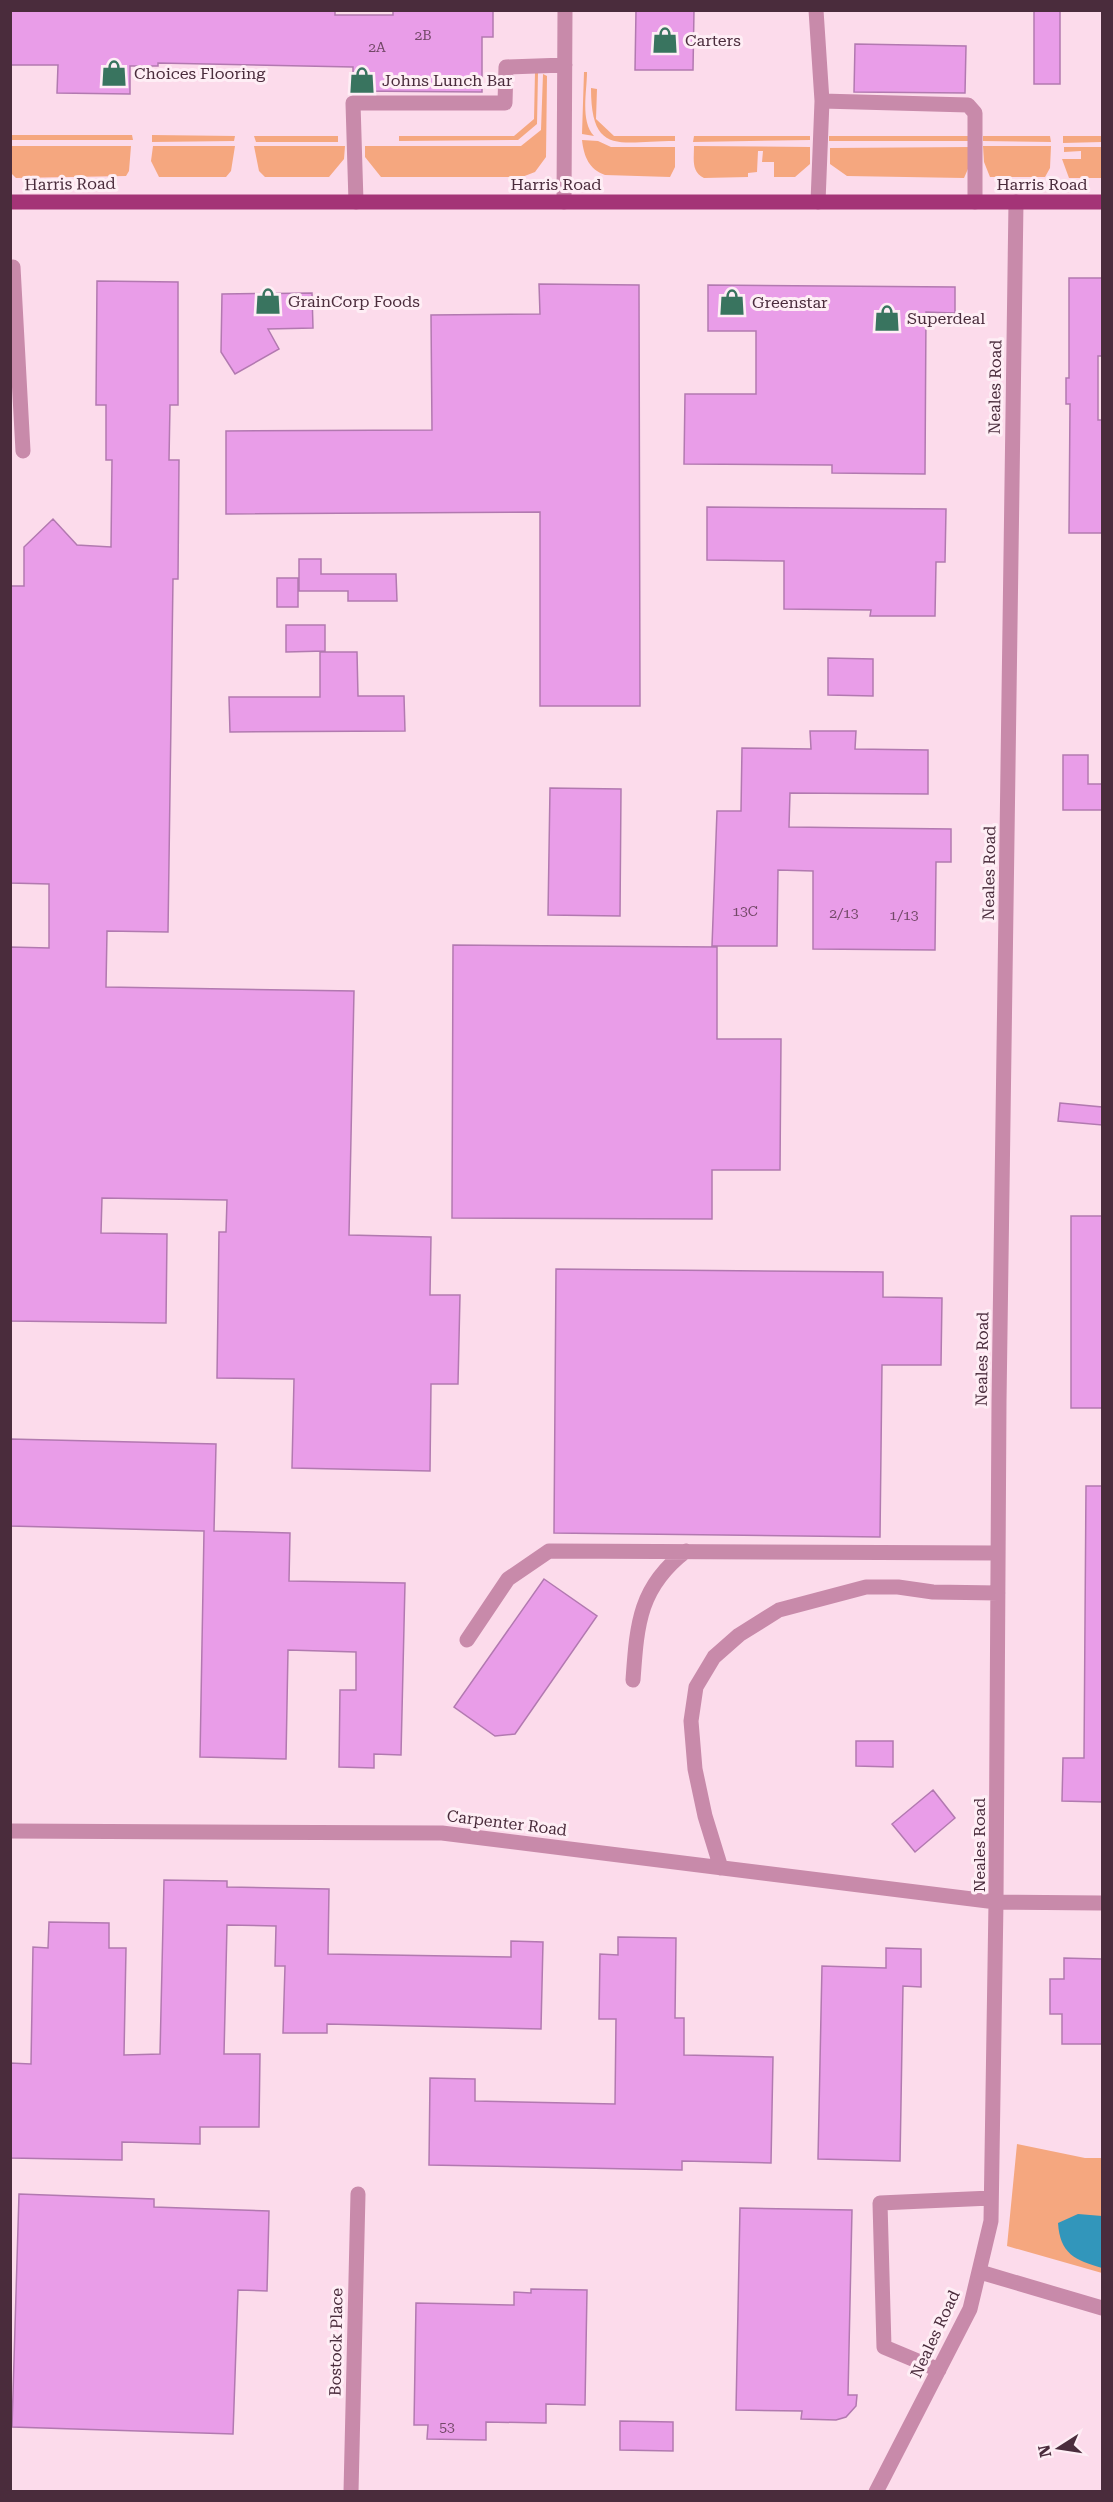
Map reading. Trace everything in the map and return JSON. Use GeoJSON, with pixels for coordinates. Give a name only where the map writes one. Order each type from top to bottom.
{"type":"FeatureCollection","features":[{"type":"Feature","properties":{"kind":"main road","name":"Harris Road"},"geometry":{"type":"LineString","coordinates":[[10,202],[1102,202]]}},
{"type":"Feature","properties":{"kind":"street"},"geometry":{"type":"LineString","coordinates":[[564,202],[565,10]]}},
{"type":"Feature","properties":{"kind":"street"},"geometry":{"type":"LineString","coordinates":[[816,10],[822,101],[818,202]]}},
{"type":"Feature","properties":{"kind":"street"},"geometry":{"type":"LineString","coordinates":[[356,202],[353,103],[505,103],[506,67],[566,65]]}},
{"type":"Feature","properties":{"kind":"street"},"geometry":{"type":"LineString","coordinates":[[822,101],[968,105],[975,113],[975,202]]}},
{"type":"Feature","properties":{"kind":"street","name":"Neales Road"},"geometry":{"type":"LineString","coordinates":[[876,2492],[970,2309],[991,2221],[1016,202]]}},
{"type":"Feature","properties":{"kind":"street"},"geometry":{"type":"LineString","coordinates":[[13,267],[23,451]]}},
{"type":"Feature","properties":{"kind":"street"},"geometry":{"type":"LineString","coordinates":[[467,1640],[508,1579],[549,1551],[998,1553]]}},
{"type":"Feature","properties":{"kind":"street"},"geometry":{"type":"LineString","coordinates":[[633,1680],[637,1628],[651,1589],[669,1564],[686,1551]]}},
{"type":"Feature","properties":{"kind":"street"},"geometry":{"type":"LineString","coordinates":[[721,1868],[695,1768],[691,1721],[696,1687],[714,1657],[739,1635],[780,1610],[866,1587],[898,1587],[933,1592],[998,1593]]}},
{"type":"Feature","properties":{"kind":"street","name":"Carpenter Road"},"geometry":{"type":"LineString","coordinates":[[10,1831],[442,1833],[996,1902],[1102,1903]]}},
{"type":"Feature","properties":{"kind":"street","name":"Bostock Place"},"geometry":{"type":"LineString","coordinates":[[351,2492],[358,2194]]}},
{"type":"Feature","properties":{"kind":"street"},"geometry":{"type":"LineString","coordinates":[[939,2370],[884,2347],[880,2203],[991,2198]]}},
{"type":"Feature","properties":{"kind":"street"},"geometry":{"type":"LineString","coordinates":[[980,2272],[1102,2308]]}},
{"type":"Feature","properties":{"kind":"shaded area"},"geometry":{"type":"Polygon","coordinates":[[[535,72],[538,73],[537,124],[518,140],[399,141],[399,136],[514,136],[534,119],[535,72]]]}},
{"type":"Feature","properties":{"kind":"shaded area"},"geometry":{"type":"Polygon","coordinates":[[[584,72],[587,72],[587,122],[594,136],[582,134],[584,72]]]}},
{"type":"Feature","properties":{"kind":"shaded area"},"geometry":{"type":"Polygon","coordinates":[[[543,74],[547,76],[546,157],[535,172],[522,177],[381,177],[365,157],[365,146],[521,146],[541,130],[543,74]]]}},
{"type":"Feature","properties":{"kind":"shaded area"},"geometry":{"type":"Polygon","coordinates":[[[591,88],[597,89],[596,119],[614,136],[675,136],[675,141],[624,142],[612,140],[603,135],[596,125],[592,110],[591,88]]]}},
{"type":"Feature","properties":{"kind":"shaded area"},"geometry":{"type":"Polygon","coordinates":[[[11,135],[132,135],[133,140],[11,140],[11,135]]]}},
{"type":"Feature","properties":{"kind":"shaded area"},"geometry":{"type":"Polygon","coordinates":[[[152,135],[235,136],[234,141],[152,142],[152,135]]]}},
{"type":"Feature","properties":{"kind":"shaded area"},"geometry":{"type":"Polygon","coordinates":[[[254,136],[338,136],[338,142],[256,142],[254,136]]]}},
{"type":"Feature","properties":{"kind":"shaded area"},"geometry":{"type":"Polygon","coordinates":[[[694,136],[810,136],[810,140],[693,142],[694,136]]]}},
{"type":"Feature","properties":{"kind":"shaded area"},"geometry":{"type":"Polygon","coordinates":[[[829,136],[972,136],[972,141],[829,141],[829,136]]]}},
{"type":"Feature","properties":{"kind":"shaded area"},"geometry":{"type":"Polygon","coordinates":[[[983,136],[1050,136],[1051,142],[983,141],[983,136]]]}},
{"type":"Feature","properties":{"kind":"shaded area"},"geometry":{"type":"Polygon","coordinates":[[[1063,136],[1102,136],[1102,142],[1063,143],[1063,136]]]}},
{"type":"Feature","properties":{"kind":"shaded area"},"geometry":{"type":"Polygon","coordinates":[[[582,140],[598,141],[611,147],[675,147],[675,167],[670,177],[605,175],[588,162],[582,140]]]}},
{"type":"Feature","properties":{"kind":"shaded area"},"geometry":{"type":"Polygon","coordinates":[[[11,146],[131,146],[129,171],[126,176],[16,178],[11,173],[11,146]]]}},
{"type":"Feature","properties":{"kind":"shaded area"},"geometry":{"type":"Polygon","coordinates":[[[153,146],[235,146],[231,171],[226,177],[159,177],[151,161],[153,146]]]}},
{"type":"Feature","properties":{"kind":"shaded area"},"geometry":{"type":"Polygon","coordinates":[[[254,146],[345,146],[344,159],[329,177],[265,177],[259,171],[254,146]]]}},
{"type":"Feature","properties":{"kind":"shaded area"},"geometry":{"type":"Polygon","coordinates":[[[694,146],[810,147],[810,164],[795,177],[774,177],[774,162],[762,162],[763,151],[758,151],[757,172],[748,173],[748,177],[704,178],[695,169],[694,146]]]}},
{"type":"Feature","properties":{"kind":"shaded area"},"geometry":{"type":"Polygon","coordinates":[[[983,146],[1051,146],[1050,168],[1045,177],[990,177],[984,162],[983,146]]]}},
{"type":"Feature","properties":{"kind":"shaded area"},"geometry":{"type":"Polygon","coordinates":[[[972,147],[971,162],[964,178],[847,176],[830,164],[830,148],[972,147]]]}},
{"type":"Feature","properties":{"kind":"shaded area"},"geometry":{"type":"Polygon","coordinates":[[[1064,147],[1102,147],[1102,178],[1069,178],[1062,159],[1081,159],[1081,151],[1064,152],[1064,147]]]}},
{"type":"Feature","properties":{"kind":"shaded area"},"geometry":{"type":"Polygon","coordinates":[[[1017,2144],[1085,2158],[1102,2158],[1102,2273],[1007,2246],[1017,2144]]]}},
{"type":"Feature","properties":{"kind":"water"},"geometry":{"type":"Polygon","coordinates":[[[1078,2214],[1102,2216],[1102,2268],[1077,2258],[1066,2249],[1062,2242],[1058,2223],[1078,2214]]]}},
{"type":"Feature","properties":{"kind":"building"},"geometry":{"type":"Polygon","coordinates":[[[10,10],[335,10],[335,15],[393,15],[393,10],[493,10],[493,37],[482,37],[482,92],[353,91],[353,67],[158,63],[158,66],[130,66],[130,94],[57,93],[58,65],[10,65],[10,10]]]}},
{"type":"Feature","properties":{"kind":"building","name":"Carters"},"geometry":{"type":"Polygon","coordinates":[[[636,10],[694,10],[693,70],[635,70],[636,10]]]}},
{"type":"Feature","properties":{"kind":"building"},"geometry":{"type":"Polygon","coordinates":[[[1034,10],[1060,10],[1060,84],[1034,84],[1034,10]]]}},
{"type":"Feature","properties":{"kind":"building"},"geometry":{"type":"Polygon","coordinates":[[[855,44],[966,46],[965,93],[854,92],[855,44]]]}},
{"type":"Feature","properties":{"kind":"building"},"geometry":{"type":"Polygon","coordinates":[[[1069,278],[1102,278],[1102,356],[1098,356],[1098,420],[1102,420],[1102,533],[1069,533],[1070,404],[1066,404],[1066,378],[1069,378],[1069,278]]]}},
{"type":"Feature","properties":{"kind":"building"},"geometry":{"type":"Polygon","coordinates":[[[97,281],[178,282],[178,405],[170,405],[169,460],[179,460],[178,579],[173,579],[168,932],[107,931],[106,987],[354,991],[349,1235],[431,1237],[430,1295],[460,1295],[458,1384],[431,1384],[430,1471],[292,1468],[294,1379],[217,1378],[219,1232],[226,1232],[227,1200],[102,1198],[101,1233],[167,1234],[166,1323],[10,1321],[10,947],[49,948],[49,884],[10,883],[10,586],[24,586],[24,547],[53,519],[77,545],[111,547],[112,460],[106,460],[106,405],[96,405],[97,281]]]}},
{"type":"Feature","properties":{"kind":"building"},"geometry":{"type":"Polygon","coordinates":[[[539,284],[639,285],[640,706],[540,706],[540,512],[226,514],[226,431],[432,430],[431,315],[540,314],[539,284]]]}},
{"type":"Feature","properties":{"kind":"building"},"geometry":{"type":"Polygon","coordinates":[[[708,285],[955,287],[955,313],[926,312],[925,474],[832,473],[832,465],[684,464],[685,394],[756,394],[756,331],[708,331],[708,285]]]}},
{"type":"Feature","properties":{"kind":"building"},"geometry":{"type":"Polygon","coordinates":[[[312,293],[313,328],[268,329],[279,349],[235,374],[221,352],[222,294],[312,293]]]}},
{"type":"Feature","properties":{"kind":"building"},"geometry":{"type":"Polygon","coordinates":[[[707,507],[946,509],[945,562],[936,562],[935,616],[870,616],[871,610],[784,609],[784,561],[707,560],[707,507]]]}},
{"type":"Feature","properties":{"kind":"building"},"geometry":{"type":"Polygon","coordinates":[[[299,559],[321,559],[321,574],[396,574],[397,601],[348,601],[348,591],[299,591],[299,559]]]}},
{"type":"Feature","properties":{"kind":"building"},"geometry":{"type":"Polygon","coordinates":[[[277,578],[298,578],[298,607],[277,607],[277,578]]]}},
{"type":"Feature","properties":{"kind":"building"},"geometry":{"type":"Polygon","coordinates":[[[286,625],[325,625],[325,651],[286,652],[286,625]]]}},
{"type":"Feature","properties":{"kind":"building"},"geometry":{"type":"Polygon","coordinates":[[[320,652],[357,652],[358,696],[404,696],[405,731],[230,732],[229,697],[320,697],[320,652]]]}},
{"type":"Feature","properties":{"kind":"building"},"geometry":{"type":"Polygon","coordinates":[[[828,658],[873,659],[873,696],[828,695],[828,658]]]}},
{"type":"Feature","properties":{"kind":"building"},"geometry":{"type":"Polygon","coordinates":[[[810,731],[856,731],[855,749],[928,750],[928,794],[790,793],[789,827],[951,829],[951,862],[936,862],[935,950],[813,949],[813,871],[778,870],[777,946],[712,946],[717,811],[741,811],[742,748],[811,749],[810,731]]]}},
{"type":"Feature","properties":{"kind":"building"},"geometry":{"type":"Polygon","coordinates":[[[1063,755],[1088,755],[1088,784],[1102,784],[1102,810],[1063,810],[1063,755]]]}},
{"type":"Feature","properties":{"kind":"building"},"geometry":{"type":"Polygon","coordinates":[[[550,788],[621,789],[620,916],[548,915],[550,788]]]}},
{"type":"Feature","properties":{"kind":"building"},"geometry":{"type":"Polygon","coordinates":[[[453,945],[717,947],[717,1039],[781,1039],[780,1170],[712,1170],[712,1219],[452,1218],[453,945]]]}},
{"type":"Feature","properties":{"kind":"building"},"geometry":{"type":"Polygon","coordinates":[[[1060,1103],[1102,1107],[1102,1125],[1058,1121],[1060,1103]]]}},
{"type":"Feature","properties":{"kind":"building"},"geometry":{"type":"Polygon","coordinates":[[[1071,1216],[1102,1216],[1102,1408],[1071,1408],[1071,1216]]]}},
{"type":"Feature","properties":{"kind":"building"},"geometry":{"type":"Polygon","coordinates":[[[556,1269],[883,1272],[883,1297],[942,1298],[941,1365],[882,1365],[880,1537],[554,1533],[556,1269]]]}},
{"type":"Feature","properties":{"kind":"building"},"geometry":{"type":"Polygon","coordinates":[[[10,1439],[216,1444],[214,1531],[290,1533],[289,1581],[405,1583],[401,1755],[374,1754],[374,1768],[339,1767],[340,1690],[356,1690],[356,1652],[288,1650],[286,1759],[200,1757],[204,1531],[10,1526],[10,1439]]]}},
{"type":"Feature","properties":{"kind":"building"},"geometry":{"type":"Polygon","coordinates":[[[1086,1486],[1102,1486],[1102,1802],[1062,1801],[1063,1758],[1084,1758],[1086,1486]]]}},
{"type":"Feature","properties":{"kind":"building"},"geometry":{"type":"Polygon","coordinates":[[[544,1579],[597,1616],[515,1734],[495,1736],[454,1707],[544,1579]]]}},
{"type":"Feature","properties":{"kind":"building"},"geometry":{"type":"Polygon","coordinates":[[[856,1741],[893,1741],[893,1767],[856,1766],[856,1741]]]}},
{"type":"Feature","properties":{"kind":"building"},"geometry":{"type":"Polygon","coordinates":[[[933,1790],[955,1818],[915,1852],[892,1824],[933,1790]]]}},
{"type":"Feature","properties":{"kind":"building"},"geometry":{"type":"Polygon","coordinates":[[[164,1880],[227,1881],[227,1887],[329,1889],[328,1954],[511,1957],[511,1941],[543,1942],[541,2029],[327,2024],[327,2033],[283,2033],[285,1966],[275,1966],[276,1926],[227,1925],[224,2054],[260,2054],[259,2127],[200,2127],[200,2144],[122,2142],[122,2160],[10,2158],[10,2063],[31,2064],[33,1947],[48,1948],[49,1922],[109,1923],[109,1948],[126,1948],[124,2055],[160,2054],[164,1880]]]}},
{"type":"Feature","properties":{"kind":"building"},"geometry":{"type":"Polygon","coordinates":[[[618,1937],[676,1938],[675,2018],[684,2018],[684,2055],[773,2057],[771,2163],[682,2161],[682,2170],[429,2165],[430,2078],[475,2079],[475,2101],[615,2104],[616,2019],[599,2019],[600,1954],[618,1955],[618,1937]]]}},
{"type":"Feature","properties":{"kind":"building"},"geometry":{"type":"Polygon","coordinates":[[[886,1948],[921,1949],[921,1987],[903,1986],[900,2161],[818,2159],[822,1966],[886,1968],[886,1948]]]}},
{"type":"Feature","properties":{"kind":"building"},"geometry":{"type":"Polygon","coordinates":[[[1064,1958],[1102,1959],[1102,2044],[1062,2044],[1062,2014],[1050,2014],[1050,1979],[1064,1979],[1064,1958]]]}},
{"type":"Feature","properties":{"kind":"building"},"geometry":{"type":"Polygon","coordinates":[[[19,2194],[154,2199],[154,2207],[269,2211],[267,2291],[238,2290],[233,2434],[12,2427],[19,2194]]]}},
{"type":"Feature","properties":{"kind":"building"},"geometry":{"type":"Polygon","coordinates":[[[740,2208],[852,2210],[848,2395],[857,2395],[856,2406],[846,2417],[836,2420],[801,2419],[802,2411],[736,2410],[740,2208]]]}},
{"type":"Feature","properties":{"kind":"building"},"geometry":{"type":"Polygon","coordinates":[[[531,2289],[587,2290],[585,2405],[546,2404],[546,2423],[486,2422],[486,2440],[427,2439],[428,2425],[414,2425],[416,2303],[514,2305],[514,2292],[531,2293],[531,2289]]]}},
{"type":"Feature","properties":{"kind":"building"},"geometry":{"type":"Polygon","coordinates":[[[620,2421],[673,2422],[673,2451],[620,2450],[620,2421]]]}},
{"type":"Feature","properties":{"kind":"place","name":"Carters"},"geometry":{"type":"Point","coordinates":[665,40]}},
{"type":"Feature","properties":{"kind":"place","name":"Choices Flooring"},"geometry":{"type":"Point","coordinates":[114,73]}},
{"type":"Feature","properties":{"kind":"place","name":"Johns Lunch Bar"},"geometry":{"type":"Point","coordinates":[362,80]}},
{"type":"Feature","properties":{"kind":"place","name":"GrainCorp Foods"},"geometry":{"type":"Point","coordinates":[268,301]}},
{"type":"Feature","properties":{"kind":"place","name":"Greenstar"},"geometry":{"type":"Point","coordinates":[732,302]}},
{"type":"Feature","properties":{"kind":"place","name":"Superdeal"},"geometry":{"type":"Point","coordinates":[887,318]}}]}
